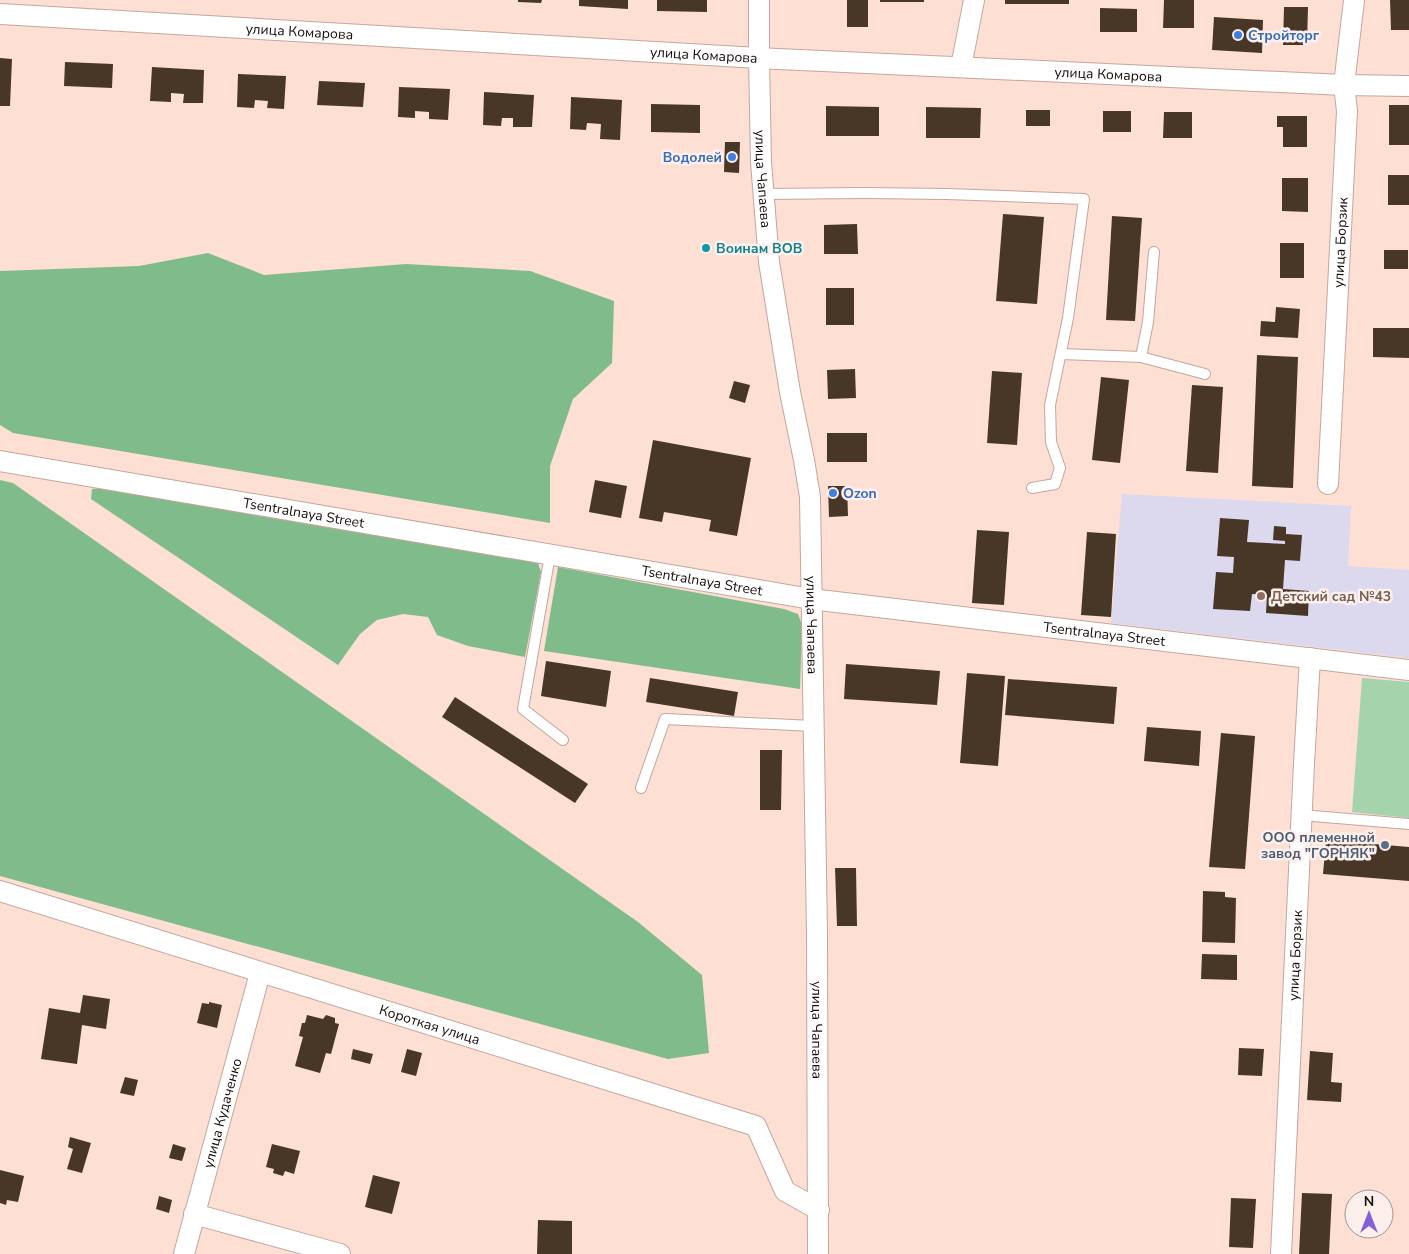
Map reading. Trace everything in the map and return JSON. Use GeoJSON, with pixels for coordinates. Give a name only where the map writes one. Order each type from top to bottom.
{"type":"FeatureCollection","features":[{"type":"Feature","properties":{"kind":"street","name":"улица Чапаева"},"geometry":{"type":"LineString","coordinates":[[759,0],[761,162],[769,262],[790,392],[810,497],[817,944],[818,1254]]}},
{"type":"Feature","properties":{"kind":"street"},"geometry":{"type":"LineString","coordinates":[[961,67],[974,0]]}},
{"type":"Feature","properties":{"kind":"street","name":"улица Борзик"},"geometry":{"type":"LineString","coordinates":[[1328,484],[1347,111],[1344,85],[1354,0]]}},
{"type":"Feature","properties":{"kind":"street","name":"улица Комарова"},"geometry":{"type":"LineString","coordinates":[[0,14],[759,58],[1344,85],[1409,86]]}},
{"type":"Feature","properties":{"kind":"street","name":"Tsentralnaya Street"},"geometry":{"type":"LineString","coordinates":[[0,460],[811,599],[1409,670]]}},
{"type":"Feature","properties":{"kind":"street","name":"улица Борзик"},"geometry":{"type":"LineString","coordinates":[[1281,1254],[1310,658]]}},
{"type":"Feature","properties":{"kind":"street","name":"Короткая улица"},"geometry":{"type":"LineString","coordinates":[[0,891],[756,1126],[785,1191],[819,1210]]}},
{"type":"Feature","properties":{"kind":"street","name":"улица Кудаченко"},"geometry":{"type":"LineString","coordinates":[[184,1254],[260,973]]}},
{"type":"Feature","properties":{"kind":"street"},"geometry":{"type":"LineString","coordinates":[[194,1214],[340,1254]]}},
{"type":"Feature","properties":{"kind":"lane"},"geometry":{"type":"LineString","coordinates":[[764,194],[947,194],[1084,200],[1068,318],[1050,405],[1051,442],[1060,468],[1055,484],[1032,488]]}},
{"type":"Feature","properties":{"kind":"lane"},"geometry":{"type":"LineString","coordinates":[[1141,357],[1148,322],[1154,252]]}},
{"type":"Feature","properties":{"kind":"lane"},"geometry":{"type":"LineString","coordinates":[[1061,354],[1141,357],[1205,374]]}},
{"type":"Feature","properties":{"kind":"lane"},"geometry":{"type":"LineString","coordinates":[[550,555],[523,709],[563,740]]}},
{"type":"Feature","properties":{"kind":"lane"},"geometry":{"type":"LineString","coordinates":[[641,788],[665,719],[813,726]]}},
{"type":"Feature","properties":{"kind":"lane"},"geometry":{"type":"LineString","coordinates":[[1301,815],[1409,824]]}},
{"type":"Feature","properties":{"kind":"shaded area","name":"Детский сад №43"},"geometry":{"type":"Polygon","coordinates":[[[1122,494],[1351,506],[1348,566],[1409,570],[1409,658],[1111,623],[1122,494]]]}},
{"type":"Feature","properties":{"kind":"green space"},"geometry":{"type":"Polygon","coordinates":[[[208,253],[264,275],[406,264],[530,271],[614,301],[612,363],[573,399],[550,466],[550,523],[13,433],[0,425],[0,271],[139,266],[208,253]]]}},
{"type":"Feature","properties":{"kind":"green space"},"geometry":{"type":"Polygon","coordinates":[[[0,480],[13,483],[638,922],[702,975],[709,1053],[668,1059],[0,876],[0,480]]]}},
{"type":"Feature","properties":{"kind":"green space"},"geometry":{"type":"Polygon","coordinates":[[[112,488],[538,563],[541,572],[525,657],[468,646],[437,635],[428,617],[403,614],[377,620],[360,634],[338,665],[91,499],[92,489],[112,488]]]}},
{"type":"Feature","properties":{"kind":"green space"},"geometry":{"type":"Polygon","coordinates":[[[558,567],[784,609],[798,614],[802,625],[800,689],[544,651],[558,567]]]}},
{"type":"Feature","properties":{"kind":"green space"},"geometry":{"type":"Polygon","coordinates":[[[1362,678],[1409,682],[1409,818],[1352,812],[1362,678]]]}},
{"type":"Feature","properties":{"kind":"building"},"geometry":{"type":"Polygon","coordinates":[[[518,0],[542,0],[541,3],[518,2],[518,0]]]}},
{"type":"Feature","properties":{"kind":"building"},"geometry":{"type":"Polygon","coordinates":[[[579,0],[628,0],[628,9],[579,6],[579,0]]]}},
{"type":"Feature","properties":{"kind":"building"},"geometry":{"type":"Polygon","coordinates":[[[657,0],[707,0],[707,12],[657,11],[657,0]]]}},
{"type":"Feature","properties":{"kind":"building"},"geometry":{"type":"Polygon","coordinates":[[[847,0],[868,0],[868,27],[847,27],[847,0]]]}},
{"type":"Feature","properties":{"kind":"building"},"geometry":{"type":"Polygon","coordinates":[[[880,0],[924,0],[924,2],[880,2],[880,0]]]}},
{"type":"Feature","properties":{"kind":"building"},"geometry":{"type":"Polygon","coordinates":[[[1005,0],[1069,0],[1069,4],[1005,4],[1005,0]]]}},
{"type":"Feature","properties":{"kind":"building"},"geometry":{"type":"Polygon","coordinates":[[[1164,0],[1194,0],[1194,28],[1163,28],[1164,0]]]}},
{"type":"Feature","properties":{"kind":"building"},"geometry":{"type":"Polygon","coordinates":[[[1390,0],[1409,0],[1409,30],[1391,30],[1390,0]]]}},
{"type":"Feature","properties":{"kind":"building"},"geometry":{"type":"Polygon","coordinates":[[[1284,7],[1308,7],[1307,45],[1283,45],[1284,7]]]}},
{"type":"Feature","properties":{"kind":"building"},"geometry":{"type":"Polygon","coordinates":[[[1100,8],[1137,9],[1137,32],[1100,32],[1100,8]]]}},
{"type":"Feature","properties":{"kind":"building","name":"Стройторг"},"geometry":{"type":"Polygon","coordinates":[[[1214,17],[1263,20],[1262,53],[1212,50],[1214,17]]]}},
{"type":"Feature","properties":{"kind":"building"},"geometry":{"type":"Polygon","coordinates":[[[0,58],[12,59],[10,106],[0,106],[0,58]]]}},
{"type":"Feature","properties":{"kind":"building"},"geometry":{"type":"Polygon","coordinates":[[[65,62],[113,64],[112,88],[64,86],[65,62]]]}},
{"type":"Feature","properties":{"kind":"building"},"geometry":{"type":"Polygon","coordinates":[[[152,67],[204,70],[203,103],[183,103],[184,94],[171,93],[171,102],[150,101],[152,67]]]}},
{"type":"Feature","properties":{"kind":"building"},"geometry":{"type":"Polygon","coordinates":[[[238,74],[286,76],[284,109],[267,108],[268,101],[255,100],[254,108],[237,107],[238,74]]]}},
{"type":"Feature","properties":{"kind":"building"},"geometry":{"type":"Polygon","coordinates":[[[319,81],[365,83],[363,107],[317,105],[319,81]]]}},
{"type":"Feature","properties":{"kind":"building"},"geometry":{"type":"Polygon","coordinates":[[[399,87],[450,89],[448,120],[429,119],[429,112],[415,111],[415,118],[398,117],[399,87]]]}},
{"type":"Feature","properties":{"kind":"building"},"geometry":{"type":"Polygon","coordinates":[[[484,92],[534,95],[532,127],[513,127],[513,118],[502,118],[501,126],[483,125],[484,92]]]}},
{"type":"Feature","properties":{"kind":"building"},"geometry":{"type":"Polygon","coordinates":[[[571,97],[622,100],[620,140],[600,139],[601,124],[587,123],[586,130],[570,129],[571,97]]]}},
{"type":"Feature","properties":{"kind":"building"},"geometry":{"type":"Polygon","coordinates":[[[651,104],[700,105],[700,133],[651,132],[651,104]]]}},
{"type":"Feature","properties":{"kind":"building"},"geometry":{"type":"Polygon","coordinates":[[[1389,105],[1409,105],[1409,145],[1389,145],[1389,105]]]}},
{"type":"Feature","properties":{"kind":"building"},"geometry":{"type":"Polygon","coordinates":[[[826,106],[879,107],[879,136],[826,136],[826,106]]]}},
{"type":"Feature","properties":{"kind":"building"},"geometry":{"type":"Polygon","coordinates":[[[926,107],[981,108],[980,138],[926,138],[926,107]]]}},
{"type":"Feature","properties":{"kind":"building"},"geometry":{"type":"Polygon","coordinates":[[[1026,110],[1050,110],[1050,126],[1026,126],[1026,110]]]}},
{"type":"Feature","properties":{"kind":"building"},"geometry":{"type":"Polygon","coordinates":[[[1103,111],[1131,111],[1131,132],[1103,132],[1103,111]]]}},
{"type":"Feature","properties":{"kind":"building"},"geometry":{"type":"Polygon","coordinates":[[[1164,112],[1192,112],[1192,138],[1163,138],[1164,112]]]}},
{"type":"Feature","properties":{"kind":"building"},"geometry":{"type":"Polygon","coordinates":[[[1277,116],[1307,116],[1307,147],[1283,147],[1283,127],[1277,127],[1277,116]]]}},
{"type":"Feature","properties":{"kind":"building","name":"Водолей"},"geometry":{"type":"Polygon","coordinates":[[[725,142],[740,142],[739,173],[724,172],[725,142]]]}},
{"type":"Feature","properties":{"kind":"building"},"geometry":{"type":"Polygon","coordinates":[[[1388,175],[1409,175],[1409,205],[1388,205],[1388,175]]]}},
{"type":"Feature","properties":{"kind":"building"},"geometry":{"type":"Polygon","coordinates":[[[1282,178],[1308,178],[1308,212],[1282,211],[1282,178]]]}},
{"type":"Feature","properties":{"kind":"building"},"geometry":{"type":"Polygon","coordinates":[[[1003,214],[1044,217],[1037,304],[996,301],[1003,214]]]}},
{"type":"Feature","properties":{"kind":"building"},"geometry":{"type":"Polygon","coordinates":[[[1112,216],[1142,218],[1135,321],[1106,320],[1112,216]]]}},
{"type":"Feature","properties":{"kind":"building"},"geometry":{"type":"Polygon","coordinates":[[[857,224],[858,254],[824,254],[824,225],[857,224]]]}},
{"type":"Feature","properties":{"kind":"building"},"geometry":{"type":"Polygon","coordinates":[[[1280,243],[1304,243],[1304,278],[1280,278],[1280,243]]]}},
{"type":"Feature","properties":{"kind":"building"},"geometry":{"type":"Polygon","coordinates":[[[1384,250],[1408,250],[1408,269],[1384,269],[1384,250]]]}},
{"type":"Feature","properties":{"kind":"building"},"geometry":{"type":"Polygon","coordinates":[[[826,288],[854,288],[854,325],[826,325],[826,288]]]}},
{"type":"Feature","properties":{"kind":"building"},"geometry":{"type":"Polygon","coordinates":[[[1276,307],[1300,309],[1298,338],[1260,336],[1261,321],[1275,322],[1276,307]]]}},
{"type":"Feature","properties":{"kind":"building"},"geometry":{"type":"Polygon","coordinates":[[[1373,328],[1409,328],[1409,358],[1373,357],[1373,328]]]}},
{"type":"Feature","properties":{"kind":"building"},"geometry":{"type":"Polygon","coordinates":[[[1257,355],[1298,357],[1293,488],[1252,486],[1257,355]]]}},
{"type":"Feature","properties":{"kind":"building"},"geometry":{"type":"Polygon","coordinates":[[[855,369],[856,398],[828,399],[827,370],[855,369]]]}},
{"type":"Feature","properties":{"kind":"building"},"geometry":{"type":"Polygon","coordinates":[[[992,371],[1022,373],[1017,445],[987,443],[992,371]]]}},
{"type":"Feature","properties":{"kind":"building"},"geometry":{"type":"Polygon","coordinates":[[[1101,377],[1129,380],[1120,463],[1092,460],[1101,377]]]}},
{"type":"Feature","properties":{"kind":"building"},"geometry":{"type":"Polygon","coordinates":[[[734,381],[750,385],[745,403],[729,398],[734,381]]]}},
{"type":"Feature","properties":{"kind":"building"},"geometry":{"type":"Polygon","coordinates":[[[1192,385],[1223,387],[1218,473],[1186,471],[1192,385]]]}},
{"type":"Feature","properties":{"kind":"building"},"geometry":{"type":"Polygon","coordinates":[[[827,433],[867,433],[867,462],[827,462],[827,433]]]}},
{"type":"Feature","properties":{"kind":"building"},"geometry":{"type":"Polygon","coordinates":[[[653,440],[751,458],[737,536],[709,531],[711,520],[664,512],[662,522],[639,518],[653,440]]]}},
{"type":"Feature","properties":{"kind":"building"},"geometry":{"type":"Polygon","coordinates":[[[595,480],[627,486],[621,518],[589,512],[595,480]]]}},
{"type":"Feature","properties":{"kind":"building"},"geometry":{"type":"Polygon","coordinates":[[[828,486],[847,486],[848,516],[829,517],[828,486]]]}},
{"type":"Feature","properties":{"kind":"building"},"geometry":{"type":"Polygon","coordinates":[[[1220,518],[1249,520],[1247,542],[1285,544],[1285,541],[1273,540],[1274,526],[1286,527],[1286,534],[1302,535],[1300,561],[1285,560],[1283,589],[1309,591],[1308,616],[1266,613],[1267,595],[1252,594],[1250,611],[1213,609],[1216,572],[1233,573],[1234,557],[1217,556],[1220,518]]]}},
{"type":"Feature","properties":{"kind":"building"},"geometry":{"type":"Polygon","coordinates":[[[977,530],[1009,532],[1004,605],[972,603],[977,530]]]}},
{"type":"Feature","properties":{"kind":"building"},"geometry":{"type":"Polygon","coordinates":[[[1087,532],[1116,534],[1111,617],[1081,615],[1087,532]]]}},
{"type":"Feature","properties":{"kind":"building"},"geometry":{"type":"Polygon","coordinates":[[[546,661],[611,671],[606,707],[541,696],[546,661]]]}},
{"type":"Feature","properties":{"kind":"building"},"geometry":{"type":"Polygon","coordinates":[[[846,664],[940,671],[937,705],[844,699],[846,664]]]}},
{"type":"Feature","properties":{"kind":"building"},"geometry":{"type":"Polygon","coordinates":[[[967,673],[1005,676],[998,766],[960,763],[967,673]]]}},
{"type":"Feature","properties":{"kind":"building"},"geometry":{"type":"Polygon","coordinates":[[[650,678],[738,692],[734,716],[646,702],[650,678]]]}},
{"type":"Feature","properties":{"kind":"building"},"geometry":{"type":"Polygon","coordinates":[[[1008,679],[1117,687],[1114,724],[1005,715],[1008,679]]]}},
{"type":"Feature","properties":{"kind":"building"},"geometry":{"type":"Polygon","coordinates":[[[455,697],[588,784],[575,803],[442,717],[455,697]]]}},
{"type":"Feature","properties":{"kind":"building"},"geometry":{"type":"Polygon","coordinates":[[[1147,727],[1201,731],[1199,766],[1144,761],[1147,727]]]}},
{"type":"Feature","properties":{"kind":"building"},"geometry":{"type":"Polygon","coordinates":[[[1221,733],[1255,736],[1245,869],[1209,867],[1221,733]]]}},
{"type":"Feature","properties":{"kind":"building"},"geometry":{"type":"Polygon","coordinates":[[[760,750],[782,750],[781,810],[760,810],[760,750]]]}},
{"type":"Feature","properties":{"kind":"building"},"geometry":{"type":"Polygon","coordinates":[[[1326,840],[1409,847],[1409,881],[1323,874],[1326,840]]]}},
{"type":"Feature","properties":{"kind":"building"},"geometry":{"type":"Polygon","coordinates":[[[835,868],[856,868],[857,926],[837,926],[835,868]]]}},
{"type":"Feature","properties":{"kind":"building"},"geometry":{"type":"Polygon","coordinates":[[[1203,891],[1225,892],[1225,897],[1236,898],[1235,943],[1202,942],[1203,891]]]}},
{"type":"Feature","properties":{"kind":"building"},"geometry":{"type":"Polygon","coordinates":[[[1202,954],[1237,955],[1237,980],[1201,979],[1202,954]]]}},
{"type":"Feature","properties":{"kind":"building"},"geometry":{"type":"Polygon","coordinates":[[[83,995],[110,999],[106,1029],[82,1025],[77,1064],[41,1059],[49,1008],[80,1013],[83,995]]]}},
{"type":"Feature","properties":{"kind":"building"},"geometry":{"type":"Polygon","coordinates":[[[209,1002],[222,1005],[217,1028],[197,1023],[202,1003],[209,1004],[209,1002]]]}},
{"type":"Feature","properties":{"kind":"building"},"geometry":{"type":"Polygon","coordinates":[[[307,1015],[323,1019],[326,1015],[335,1018],[335,1023],[339,1024],[331,1054],[326,1053],[320,1073],[295,1066],[303,1037],[299,1036],[302,1023],[305,1023],[307,1015]]]}},
{"type":"Feature","properties":{"kind":"building"},"geometry":{"type":"Polygon","coordinates":[[[1239,1048],[1264,1049],[1262,1076],[1238,1075],[1239,1048]]]}},
{"type":"Feature","properties":{"kind":"building"},"geometry":{"type":"Polygon","coordinates":[[[353,1049],[373,1054],[370,1064],[351,1059],[353,1049]]]}},
{"type":"Feature","properties":{"kind":"building"},"geometry":{"type":"Polygon","coordinates":[[[407,1049],[422,1053],[416,1076],[401,1072],[407,1049]]]}},
{"type":"Feature","properties":{"kind":"building"},"geometry":{"type":"Polygon","coordinates":[[[1310,1051],[1333,1053],[1331,1082],[1342,1083],[1341,1102],[1307,1100],[1310,1051]]]}},
{"type":"Feature","properties":{"kind":"building"},"geometry":{"type":"Polygon","coordinates":[[[125,1077],[138,1080],[134,1096],[120,1093],[125,1077]]]}},
{"type":"Feature","properties":{"kind":"building"},"geometry":{"type":"Polygon","coordinates":[[[70,1137],[91,1143],[82,1173],[67,1169],[73,1149],[68,1147],[70,1137]]]}},
{"type":"Feature","properties":{"kind":"building"},"geometry":{"type":"Polygon","coordinates":[[[173,1144],[186,1148],[182,1161],[169,1158],[173,1144]]]}},
{"type":"Feature","properties":{"kind":"building"},"geometry":{"type":"Polygon","coordinates":[[[272,1144],[300,1151],[294,1174],[285,1171],[283,1176],[273,1173],[274,1169],[266,1167],[272,1144]]]}},
{"type":"Feature","properties":{"kind":"building"},"geometry":{"type":"Polygon","coordinates":[[[0,1170],[24,1176],[18,1202],[7,1200],[6,1205],[0,1203],[0,1170]]]}},
{"type":"Feature","properties":{"kind":"building"},"geometry":{"type":"Polygon","coordinates":[[[373,1175],[400,1182],[392,1214],[365,1207],[373,1175]]]}},
{"type":"Feature","properties":{"kind":"building"},"geometry":{"type":"Polygon","coordinates":[[[1302,1193],[1332,1194],[1329,1254],[1299,1254],[1302,1193]]]}},
{"type":"Feature","properties":{"kind":"building"},"geometry":{"type":"Polygon","coordinates":[[[159,1196],[172,1200],[169,1213],[156,1209],[159,1196]]]}},
{"type":"Feature","properties":{"kind":"building"},"geometry":{"type":"Polygon","coordinates":[[[1231,1198],[1256,1199],[1253,1248],[1229,1247],[1231,1198]]]}},
{"type":"Feature","properties":{"kind":"building"},"geometry":{"type":"Polygon","coordinates":[[[538,1220],[572,1221],[572,1254],[537,1254],[538,1220]]]}},
{"type":"Feature","properties":{"kind":"place","name":"Стройторг"},"geometry":{"type":"Point","coordinates":[1238,35]}},
{"type":"Feature","properties":{"kind":"place","name":"Водолей"},"geometry":{"type":"Point","coordinates":[732,157]}},
{"type":"Feature","properties":{"kind":"place","name":"Воинам ВОВ"},"geometry":{"type":"Point","coordinates":[706,248]}},
{"type":"Feature","properties":{"kind":"place","name":"Ozon"},"geometry":{"type":"Point","coordinates":[833,493]}},
{"type":"Feature","properties":{"kind":"place","name":"Детский сад №43"},"geometry":{"type":"Point","coordinates":[1261,596]}},
{"type":"Feature","properties":{"kind":"place","name":"ООО племенной завод \"ГОРНЯК\""},"geometry":{"type":"Point","coordinates":[1385,845]}}]}
